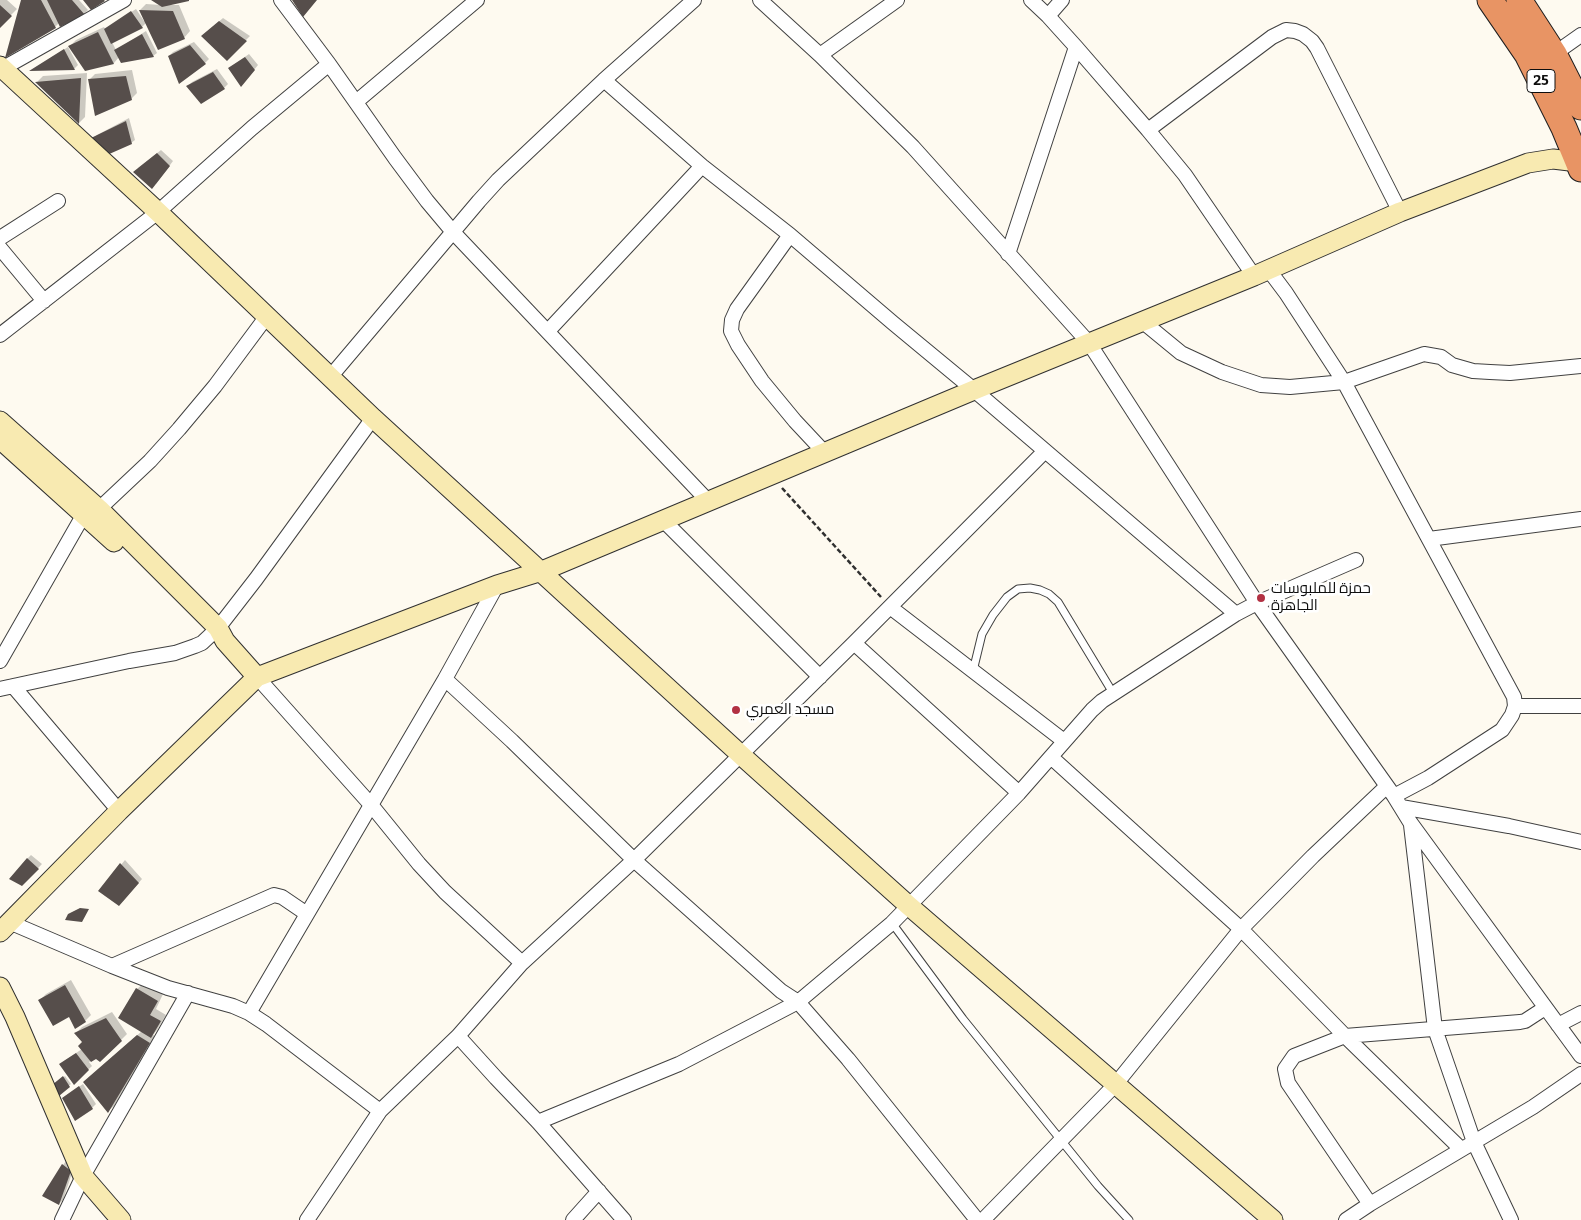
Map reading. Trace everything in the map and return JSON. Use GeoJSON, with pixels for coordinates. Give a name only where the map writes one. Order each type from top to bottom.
{"type":"FeatureCollection","features":[{"type":"Feature","properties":{"kind":"highway","name":"25"},"geometry":{"type":"LineString","coordinates":[[1490,0],[1528,54],[1580,165]]}},
{"type":"Feature","properties":{"kind":"highway","name":"25"},"geometry":{"type":"LineString","coordinates":[[1519,0],[1554,54],[1581,107]]}},
{"type":"Feature","properties":{"kind":"street"},"geometry":{"type":"LineString","coordinates":[[124,0],[1,68],[158,212],[374,418],[741,755],[908,905],[1273,1220]]}},
{"type":"Feature","properties":{"kind":"street"},"geometry":{"type":"LineString","coordinates":[[281,0],[422,194],[453,232],[708,501]]}},
{"type":"Feature","properties":{"kind":"street"},"geometry":{"type":"LineString","coordinates":[[356,102],[477,0]]}},
{"type":"Feature","properties":{"kind":"street"},"geometry":{"type":"LineString","coordinates":[[331,376],[498,180],[604,80],[694,0]]}},
{"type":"Feature","properties":{"kind":"street"},"geometry":{"type":"LineString","coordinates":[[760,0],[913,147],[1089,343],[1257,603],[1394,796],[1410,822],[1581,1056]]}},
{"type":"Feature","properties":{"kind":"street"},"geometry":{"type":"LineString","coordinates":[[820,56],[897,0]]}},
{"type":"Feature","properties":{"kind":"street"},"geometry":{"type":"LineString","coordinates":[[983,1220],[1116,1085],[1241,929],[1313,856],[1394,796],[1428,778],[1493,736],[1507,723],[1515,706],[1514,697],[1344,382],[1286,292],[1261,273],[1148,130],[1076,47],[1031,0]]}},
{"type":"Feature","properties":{"kind":"street"},"geometry":{"type":"LineString","coordinates":[[1048,16],[1062,0]]}},
{"type":"Feature","properties":{"kind":"street"},"geometry":{"type":"LineString","coordinates":[[1148,130],[1272,37],[1286,30],[1295,31],[1303,34],[1317,48],[1400,212]]}},
{"type":"Feature","properties":{"kind":"street"},"geometry":{"type":"LineString","coordinates":[[1554,54],[1581,36]]}},
{"type":"Feature","properties":{"kind":"street"},"geometry":{"type":"LineString","coordinates":[[1008,254],[1076,47]]}},
{"type":"Feature","properties":{"kind":"street"},"geometry":{"type":"LineString","coordinates":[[0,335],[158,212],[252,128],[329,64]]}},
{"type":"Feature","properties":{"kind":"street"},"geometry":{"type":"LineString","coordinates":[[604,80],[702,166],[790,235],[1236,614]]}},
{"type":"Feature","properties":{"kind":"street"},"geometry":{"type":"LineString","coordinates":[[380,1111],[266,1024],[248,1013],[233,1006],[168,988],[5,927],[119,811],[257,677],[497,585],[542,571],[824,452],[1261,273],[1400,212],[1528,163],[1553,159],[1580,165]]}},
{"type":"Feature","properties":{"kind":"street"},"geometry":{"type":"LineString","coordinates":[[548,331],[702,166]]}},
{"type":"Feature","properties":{"kind":"street"},"geometry":{"type":"LineString","coordinates":[[0,238],[58,201]]}},
{"type":"Feature","properties":{"kind":"street"},"geometry":{"type":"LineString","coordinates":[[790,235],[737,309],[732,320],[731,331],[762,382],[824,452]]}},
{"type":"Feature","properties":{"kind":"street"},"geometry":{"type":"LineString","coordinates":[[0,248],[44,300]]}},
{"type":"Feature","properties":{"kind":"street"},"geometry":{"type":"LineString","coordinates":[[0,661],[91,511],[150,461],[179,429],[215,386],[267,316]]}},
{"type":"Feature","properties":{"kind":"street"},"geometry":{"type":"LineString","coordinates":[[1142,322],[1181,353],[1222,372],[1262,385],[1290,387],[1344,382],[1424,354],[1441,357],[1452,365],[1490,372],[1510,373],[1581,366]]}},
{"type":"Feature","properties":{"kind":"street"},"geometry":{"type":"LineString","coordinates":[[6,688],[175,653],[195,646],[218,634],[374,418]]}},
{"type":"Feature","properties":{"kind":"street"},"geometry":{"type":"LineString","coordinates":[[0,421],[218,634],[372,806],[419,864],[445,892],[522,964]]}},
{"type":"Feature","properties":{"kind":"street"},"geometry":{"type":"LineString","coordinates":[[0,438],[91,511]]}},
{"type":"Feature","properties":{"kind":"street"},"geometry":{"type":"LineString","coordinates":[[307,1220],[380,1111],[458,1036],[522,964],[634,860],[1045,451]]}},
{"type":"Feature","properties":{"kind":"street"},"geometry":{"type":"LineString","coordinates":[[1429,539],[1581,519]]}},
{"type":"Feature","properties":{"kind":"street"},"geometry":{"type":"LineString","coordinates":[[663,520],[820,677]]}},
{"type":"Feature","properties":{"kind":"street"},"geometry":{"type":"LineString","coordinates":[[538,1122],[679,1064],[798,1002],[892,923],[1019,792],[1092,710],[1113,693],[1236,614],[1356,560]]}},
{"type":"Feature","properties":{"kind":"street"},"geometry":{"type":"LineString","coordinates":[[248,1013],[372,806],[497,585]]}},
{"type":"Feature","properties":{"kind":"street"},"geometry":{"type":"LineString","coordinates":[[890,607],[1064,741]]}},
{"type":"Feature","properties":{"kind":"street"},"geometry":{"type":"LineString","coordinates":[[854,643],[1019,792]]}},
{"type":"Feature","properties":{"kind":"street"},"geometry":{"type":"LineString","coordinates":[[445,679],[512,741],[634,860],[781,991],[798,1002],[848,1059],[977,1220]]}},
{"type":"Feature","properties":{"kind":"street"},"geometry":{"type":"LineString","coordinates":[[6,688],[119,811]]}},
{"type":"Feature","properties":{"kind":"street"},"geometry":{"type":"LineString","coordinates":[[1515,706],[1581,706]]}},
{"type":"Feature","properties":{"kind":"street"},"geometry":{"type":"LineString","coordinates":[[1051,757],[1241,929],[1345,1036],[1468,1145]]}},
{"type":"Feature","properties":{"kind":"street"},"geometry":{"type":"LineString","coordinates":[[1394,796],[1509,826],[1581,842]]}},
{"type":"Feature","properties":{"kind":"street"},"geometry":{"type":"LineString","coordinates":[[1410,822],[1435,1029],[1468,1145],[1511,1220]]}},
{"type":"Feature","properties":{"kind":"street"},"geometry":{"type":"LineString","coordinates":[[112,966],[274,895],[282,897],[308,914]]}},
{"type":"Feature","properties":{"kind":"street"},"geometry":{"type":"LineString","coordinates":[[0,988],[15,1017],[83,1176],[122,1220]]}},
{"type":"Feature","properties":{"kind":"street"},"geometry":{"type":"LineString","coordinates":[[62,1220],[83,1176],[188,994]]}},
{"type":"Feature","properties":{"kind":"street"},"geometry":{"type":"LineString","coordinates":[[1370,1204],[1288,1083],[1285,1069],[1294,1056],[1345,1036],[1520,1022],[1525,1021],[1545,1008]]}},
{"type":"Feature","properties":{"kind":"street"},"geometry":{"type":"LineString","coordinates":[[1558,1025],[1581,1013]]}},
{"type":"Feature","properties":{"kind":"street"},"geometry":{"type":"LineString","coordinates":[[458,1036],[538,1122],[624,1220]]}},
{"type":"Feature","properties":{"kind":"street"},"geometry":{"type":"LineString","coordinates":[[1346,1220],[1468,1145],[1533,1108],[1581,1074]]}},
{"type":"Feature","properties":{"kind":"street"},"geometry":{"type":"LineString","coordinates":[[574,1220],[599,1191]]}},
{"type":"Feature","properties":{"kind":"lane"},"geometry":{"type":"LineString","coordinates":[[973,671],[982,634],[993,615],[1007,596],[1018,589],[1030,588],[1049,594],[1058,602],[1113,693]]}},
{"type":"Feature","properties":{"kind":"lane"},"geometry":{"type":"LineString","coordinates":[[892,923],[963,1019],[1098,1186],[1129,1220]]}},
{"type":"Feature","properties":{"kind":"path"},"geometry":{"type":"LineString","coordinates":[[770,475],[890,607]]}},
{"type":"Feature","properties":{"kind":"building"},"geometry":{"type":"Polygon","coordinates":[[[21,0],[41,0],[56,28],[5,58],[21,0]]]}},
{"type":"Feature","properties":{"kind":"building"},"geometry":{"type":"Polygon","coordinates":[[[47,0],[72,0],[85,15],[60,27],[47,0]]]}},
{"type":"Feature","properties":{"kind":"building"},"geometry":{"type":"Polygon","coordinates":[[[83,0],[104,0],[105,1],[91,10],[83,0]]]}},
{"type":"Feature","properties":{"kind":"building"},"geometry":{"type":"Polygon","coordinates":[[[151,0],[189,0],[189,1],[162,7],[151,0]]]}},
{"type":"Feature","properties":{"kind":"building"},"geometry":{"type":"Polygon","coordinates":[[[292,0],[317,0],[303,17],[292,0]]]}},
{"type":"Feature","properties":{"kind":"building"},"geometry":{"type":"Polygon","coordinates":[[[0,5],[12,16],[0,28],[0,5]]]}},
{"type":"Feature","properties":{"kind":"building"},"geometry":{"type":"Polygon","coordinates":[[[139,10],[173,11],[185,39],[158,50],[139,10]]]}},
{"type":"Feature","properties":{"kind":"building"},"geometry":{"type":"Polygon","coordinates":[[[131,11],[143,28],[111,44],[104,29],[131,11]]]}},
{"type":"Feature","properties":{"kind":"building"},"geometry":{"type":"Polygon","coordinates":[[[219,21],[247,41],[227,61],[201,36],[219,21]]]}},
{"type":"Feature","properties":{"kind":"building"},"geometry":{"type":"Polygon","coordinates":[[[98,32],[114,64],[85,71],[68,46],[98,32]]]}},
{"type":"Feature","properties":{"kind":"building"},"geometry":{"type":"Polygon","coordinates":[[[142,34],[154,57],[121,63],[114,50],[142,34]]]}},
{"type":"Feature","properties":{"kind":"building"},"geometry":{"type":"Polygon","coordinates":[[[190,45],[206,64],[179,84],[168,56],[190,45]]]}},
{"type":"Feature","properties":{"kind":"building"},"geometry":{"type":"Polygon","coordinates":[[[64,49],[75,70],[29,71],[64,49]]]}},
{"type":"Feature","properties":{"kind":"building"},"geometry":{"type":"Polygon","coordinates":[[[245,57],[255,70],[241,87],[228,68],[245,57]]]}},
{"type":"Feature","properties":{"kind":"building"},"geometry":{"type":"Polygon","coordinates":[[[213,72],[225,89],[201,104],[186,86],[213,72]]]}},
{"type":"Feature","properties":{"kind":"building"},"geometry":{"type":"Polygon","coordinates":[[[126,76],[132,100],[95,116],[88,79],[126,76]]]}},
{"type":"Feature","properties":{"kind":"building"},"geometry":{"type":"Polygon","coordinates":[[[81,78],[79,124],[35,82],[81,78]]]}},
{"type":"Feature","properties":{"kind":"building"},"geometry":{"type":"Polygon","coordinates":[[[126,121],[132,144],[107,155],[91,138],[126,121]]]}},
{"type":"Feature","properties":{"kind":"building"},"geometry":{"type":"Polygon","coordinates":[[[157,153],[170,166],[152,189],[133,172],[157,153]]]}},
{"type":"Feature","properties":{"kind":"building"},"geometry":{"type":"Polygon","coordinates":[[[27,858],[39,869],[22,886],[9,879],[27,858]]]}},
{"type":"Feature","properties":{"kind":"building"},"geometry":{"type":"Polygon","coordinates":[[[120,863],[139,883],[119,906],[98,891],[120,863]]]}},
{"type":"Feature","properties":{"kind":"building"},"geometry":{"type":"Polygon","coordinates":[[[80,908],[89,909],[82,922],[65,920],[68,914],[80,908]]]}},
{"type":"Feature","properties":{"kind":"building"},"geometry":{"type":"Polygon","coordinates":[[[65,985],[86,1022],[75,1029],[69,1017],[53,1026],[38,1000],[65,985]]]}},
{"type":"Feature","properties":{"kind":"building"},"geometry":{"type":"Polygon","coordinates":[[[136,988],[158,1001],[150,1015],[161,1021],[151,1038],[118,1018],[136,988]]]}},
{"type":"Feature","properties":{"kind":"building"},"geometry":{"type":"Polygon","coordinates":[[[106,1018],[122,1041],[100,1062],[96,1059],[91,1062],[78,1046],[82,1042],[74,1033],[106,1018]]]}},
{"type":"Feature","properties":{"kind":"building"},"geometry":{"type":"Polygon","coordinates":[[[137,1035],[150,1043],[108,1113],[83,1082],[137,1035]]]}},
{"type":"Feature","properties":{"kind":"building"},"geometry":{"type":"Polygon","coordinates":[[[76,1053],[89,1070],[74,1085],[59,1064],[76,1053]]]}},
{"type":"Feature","properties":{"kind":"building"},"geometry":{"type":"Polygon","coordinates":[[[63,1076],[70,1087],[59,1096],[52,1085],[63,1076]]]}},
{"type":"Feature","properties":{"kind":"building"},"geometry":{"type":"Polygon","coordinates":[[[79,1086],[93,1109],[75,1121],[62,1098],[79,1086]]]}},
{"type":"Feature","properties":{"kind":"building"},"geometry":{"type":"Polygon","coordinates":[[[62,1164],[71,1171],[59,1205],[42,1196],[62,1164]]]}},
{"type":"Feature","properties":{"kind":"place","name":"حمزة للملبوسات الجاهزة"},"geometry":{"type":"Point","coordinates":[1261,598]}},
{"type":"Feature","properties":{"kind":"place","name":"مسجد العمري"},"geometry":{"type":"Point","coordinates":[736,710]}}]}
